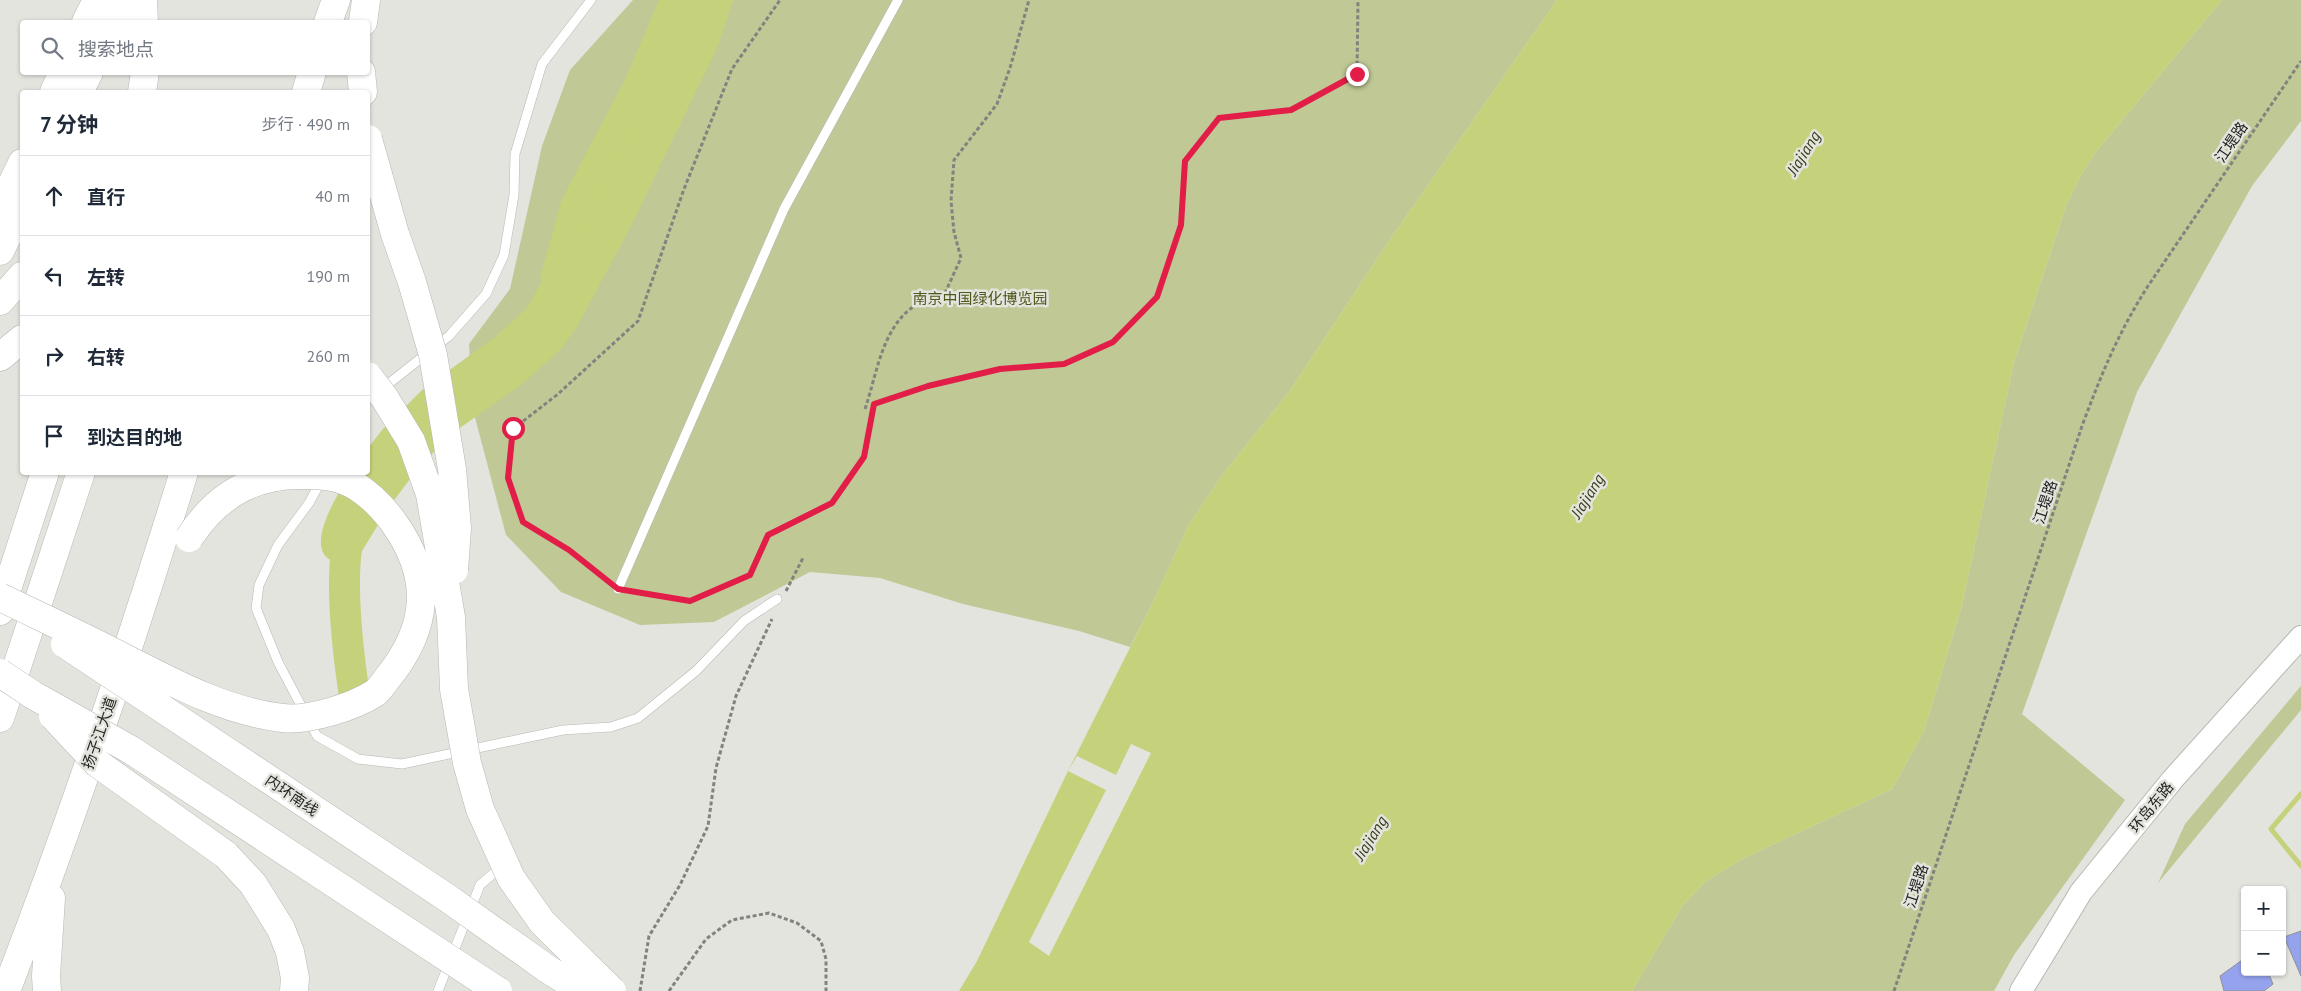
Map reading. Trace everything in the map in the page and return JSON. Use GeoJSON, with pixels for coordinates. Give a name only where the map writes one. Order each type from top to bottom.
{"type":"FeatureCollection","features":[{"type":"Feature","properties":{"kind":"main road"},"geometry":{"type":"LineString","coordinates":[[87,20],[97,0]]}},
{"type":"Feature","properties":{"kind":"main road"},"geometry":{"type":"LineString","coordinates":[[115,20],[125,0]]}},
{"type":"Feature","properties":{"kind":"main road"},"geometry":{"type":"LineString","coordinates":[[143,0],[144,20]]}},
{"type":"Feature","properties":{"kind":"main road"},"geometry":{"type":"LineString","coordinates":[[329,20],[336,0]]}},
{"type":"Feature","properties":{"kind":"main road"},"geometry":{"type":"LineString","coordinates":[[362,20],[366,0]]}},
{"type":"Feature","properties":{"kind":"main road"},"geometry":{"type":"LineString","coordinates":[[55,90],[62,75]]}},
{"type":"Feature","properties":{"kind":"main road"},"geometry":{"type":"LineString","coordinates":[[80,90],[88,75]]}},
{"type":"Feature","properties":{"kind":"main road"},"geometry":{"type":"LineString","coordinates":[[142,90],[145,75]]}},
{"type":"Feature","properties":{"kind":"main road"},"geometry":{"type":"LineString","coordinates":[[307,90],[311,75]]}},
{"type":"Feature","properties":{"kind":"main road"},"geometry":{"type":"LineString","coordinates":[[361,75],[363,90]]}},
{"type":"Feature","properties":{"kind":"main road"},"geometry":{"type":"LineString","coordinates":[[370,146],[394,234],[412,282],[433,355],[443,408],[452,469],[456,528],[451,617],[454,689],[467,763],[480,809],[511,878],[542,922],[612,991]]}},
{"type":"Feature","properties":{"kind":"main road"},"geometry":{"type":"LineString","coordinates":[[0,209],[20,167]]}},
{"type":"Feature","properties":{"kind":"main road"},"geometry":{"type":"LineString","coordinates":[[0,251],[20,211]]}},
{"type":"Feature","properties":{"kind":"main road"},"geometry":{"type":"LineString","coordinates":[[0,301],[20,278]]}},
{"type":"Feature","properties":{"kind":"main road"},"geometry":{"type":"LineString","coordinates":[[0,357],[20,341]]}},
{"type":"Feature","properties":{"kind":"main road"},"geometry":{"type":"LineString","coordinates":[[370,378],[384,396],[411,441],[430,494],[451,617]]}},
{"type":"Feature","properties":{"kind":"main road"},"geometry":{"type":"LineString","coordinates":[[0,611],[44,475]]}},
{"type":"Feature","properties":{"kind":"main road"},"geometry":{"type":"LineString","coordinates":[[0,718],[79,475]]}},
{"type":"Feature","properties":{"kind":"main road","name":"扬子江大道"},"geometry":{"type":"LineString","coordinates":[[6,991],[54,866],[150,582],[183,475]]}},
{"type":"Feature","properties":{"kind":"main road"},"geometry":{"type":"LineString","coordinates":[[0,597],[179,686],[227,706],[284,718],[309,716],[339,710],[376,692],[410,648],[420,615],[421,598],[418,568],[413,552],[385,510],[365,492],[344,480],[314,475],[283,475],[241,487],[220,500],[202,518],[175,557],[150,582]]}},
{"type":"Feature","properties":{"kind":"main road","name":"内环南线"},"geometry":{"type":"LineString","coordinates":[[0,602],[437,891],[549,970],[583,991]]}},
{"type":"Feature","properties":{"kind":"main road"},"geometry":{"type":"LineString","coordinates":[[0,673],[33,695],[131,750],[498,991]]}},
{"type":"Feature","properties":{"kind":"main road"},"geometry":{"type":"LineString","coordinates":[[33,695],[97,763],[226,855],[253,884],[281,929],[290,952],[295,978],[294,991]]}},
{"type":"Feature","properties":{"kind":"main road"},"geometry":{"type":"LineString","coordinates":[[47,991],[46,976],[54,866]]}},
{"type":"Feature","properties":{"kind":"street","name":"环岛东路"},"geometry":{"type":"LineString","coordinates":[[2021,991],[2082,892],[2173,779],[2301,637]]}},
{"type":"Feature","properties":{"kind":"lane"},"geometry":{"type":"LineString","coordinates":[[370,398],[449,336],[486,294],[504,255],[514,195],[515,154],[542,64],[591,0]]}},
{"type":"Feature","properties":{"kind":"lane"},"geometry":{"type":"LineString","coordinates":[[618,589],[784,209],[898,0]]}},
{"type":"Feature","properties":{"kind":"lane"},"geometry":{"type":"LineString","coordinates":[[324,475],[309,503],[278,546],[259,585],[256,608],[278,662],[317,736],[358,759],[402,764],[563,730],[611,727],[638,718],[696,671],[744,621],[777,599]]}},
{"type":"Feature","properties":{"kind":"lane"},"geometry":{"type":"LineString","coordinates":[[438,991],[480,885],[503,866]]}},
{"type":"Feature","properties":{"kind":"path"},"geometry":{"type":"LineString","coordinates":[[780,0],[732,69],[684,189],[638,321],[558,394],[513,428],[508,478],[523,522],[569,550],[618,589],[690,601],[750,575],[768,535],[832,503],[864,457],[874,404],[928,386],[1000,369],[1064,364],[1113,342],[1157,297],[1181,225],[1185,161],[1219,118],[1291,110],[1357,74],[1358,0]]}},
{"type":"Feature","properties":{"kind":"path"},"geometry":{"type":"LineString","coordinates":[[865,409],[874,383],[876,365],[895,325],[915,305],[945,293],[962,258],[954,232],[951,201],[954,160],[996,104],[1010,68],[1029,0]]}},
{"type":"Feature","properties":{"kind":"path","name":"江堤路"},"geometry":{"type":"LineString","coordinates":[[1894,991],[2082,426],[2107,360],[2125,321],[2301,61]]}},
{"type":"Feature","properties":{"kind":"path"},"geometry":{"type":"LineString","coordinates":[[785,593],[803,558]]}},
{"type":"Feature","properties":{"kind":"path"},"geometry":{"type":"LineString","coordinates":[[640,991],[649,936],[680,884],[708,826],[716,768],[736,696],[772,617]]}},
{"type":"Feature","properties":{"kind":"path"},"geometry":{"type":"LineString","coordinates":[[669,991],[706,939],[732,920],[769,913],[797,923],[821,941],[826,959],[826,991]]}},
{"type":"Feature","properties":{"kind":"green space","name":"南京中国绿化博览园"},"geometry":{"type":"Polygon","coordinates":[[[633,0],[1557,0],[1389,241],[1289,392],[1223,474],[1188,526],[1130,647],[1079,631],[963,604],[880,578],[810,572],[714,622],[640,625],[561,592],[506,535],[473,410],[469,344],[510,289],[542,146],[570,70],[633,0]]]}},
{"type":"Feature","properties":{"kind":"green space"},"geometry":{"type":"Polygon","coordinates":[[[2222,0],[2301,0],[2301,121],[2252,186],[2137,392],[2022,714],[2125,800],[2014,955],[1994,991],[1632,991],[1683,905],[1705,882],[1742,859],[1892,789],[1924,731],[1962,605],[2014,362],[2066,206],[2080,177],[2095,153],[2222,0]]]}},
{"type":"Feature","properties":{"kind":"green space"},"geometry":{"type":"Polygon","coordinates":[[[2301,686],[2301,710],[2158,883],[2185,824],[2301,686]]]}},
{"type":"Feature","properties":{"kind":"water"},"geometry":{"type":"Polygon","coordinates":[[[681,0],[733,0],[717,48],[630,228],[577,327],[561,349],[522,384],[450,435],[416,471],[389,507],[362,551],[348,564],[332,561],[324,554],[321,544],[322,531],[333,504],[350,475],[370,475],[370,445],[382,430],[422,390],[495,337],[527,308],[588,199],[673,25],[681,0]]]}},
{"type":"Feature","properties":{"kind":"water","name":"Jiajiang"},"geometry":{"type":"Polygon","coordinates":[[[1557,0],[2222,0],[2095,153],[2080,177],[2066,206],[2014,362],[1962,605],[1924,731],[1892,789],[1742,859],[1705,882],[1683,905],[1632,991],[959,991],[977,961],[1068,771],[1153,602],[1188,526],[1223,474],[1289,392],[1389,241],[1557,0]]]}},
{"type":"Feature","properties":{"kind":"pier"},"geometry":{"type":"Polygon","coordinates":[[[1131,744],[1151,753],[1049,956],[1029,942],[1106,790],[1068,771],[1077,756],[1116,775],[1131,744]]]}},
{"type":"Feature","properties":{"kind":"building"},"geometry":{"type":"Polygon","coordinates":[[[2301,931],[2301,976],[2286,942],[2286,936],[2301,931]]]}},
{"type":"Feature","properties":{"kind":"building"},"geometry":{"type":"Polygon","coordinates":[[[2241,961],[2241,976],[2270,976],[2273,984],[2264,991],[2224,991],[2220,976],[2241,961]]]}},
{"type":"Feature","properties":{"kind":"waterway"},"geometry":{"type":"LineString","coordinates":[[556,278],[576,206],[640,84],[676,0]]}},
{"type":"Feature","properties":{"kind":"waterway"},"geometry":{"type":"LineString","coordinates":[[354,522],[349,538],[345,581],[345,606],[354,693]]}},
{"type":"Feature","properties":{"kind":"waterway"},"geometry":{"type":"LineString","coordinates":[[2301,794],[2271,829],[2301,866]]}},
{"type":"Feature","properties":{"kind":"route"},"geometry":{"type":"LineString","coordinates":[[513,428],[508,478],[523,522],[569,550],[618,589],[690,601],[750,575],[768,535],[832,503],[864,457],[874,404],[928,386],[1000,369],[1064,364],[1113,342],[1157,297],[1181,225],[1185,161],[1219,118],[1291,110],[1357,74]]}}]}
